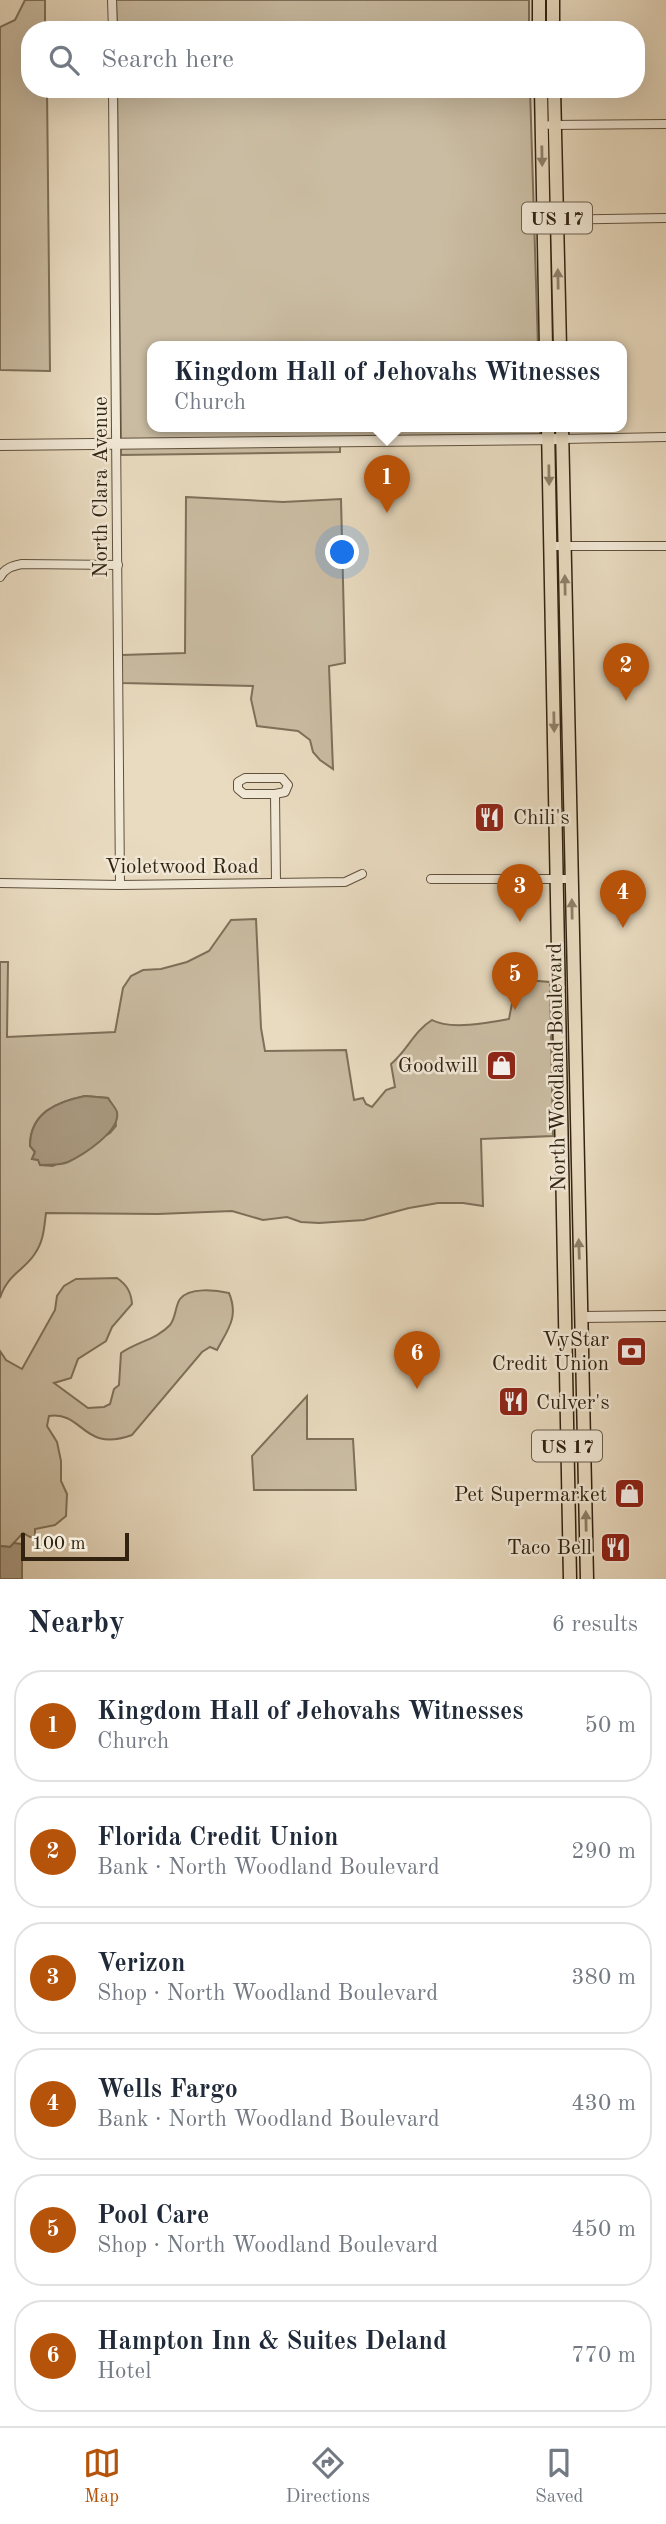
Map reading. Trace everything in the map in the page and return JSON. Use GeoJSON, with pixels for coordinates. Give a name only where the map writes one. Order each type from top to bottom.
{"type":"FeatureCollection","features":[{"type":"Feature","properties":{"kind":"main road"},"geometry":{"type":"LineString","coordinates":[[539,0],[540,21]]}},
{"type":"Feature","properties":{"kind":"main road"},"geometry":{"type":"LineString","coordinates":[[553,0],[553,21]]}},
{"type":"Feature","properties":{"kind":"main road","name":"US 17"},"geometry":{"type":"LineString","coordinates":[[543,98],[548,125],[550,220],[560,341]]}},
{"type":"Feature","properties":{"kind":"main road","name":"US 17"},"geometry":{"type":"LineString","coordinates":[[548,125],[552,98]]}},
{"type":"Feature","properties":{"kind":"main road","name":"US 17"},"geometry":{"type":"LineString","coordinates":[[546,341],[550,220]]}},
{"type":"Feature","properties":{"kind":"main road","name":"North Woodland Boulevard"},"geometry":{"type":"LineString","coordinates":[[548,433],[570,1579]]}},
{"type":"Feature","properties":{"kind":"main road","name":"North Woodland Boulevard"},"geometry":{"type":"LineString","coordinates":[[562,433],[575,1098],[588,1576]]}},
{"type":"Feature","properties":{"kind":"main road"},"geometry":{"type":"LineString","coordinates":[[561,1069],[566,1088],[575,1098]]}},
{"type":"Feature","properties":{"kind":"main road"},"geometry":{"type":"LineString","coordinates":[[561,1102],[570,1108],[576,1122]]}},
{"type":"Feature","properties":{"kind":"main road"},"geometry":{"type":"LineString","coordinates":[[563,1244],[571,1275],[572,1305],[582,1317]]}},
{"type":"Feature","properties":{"kind":"main road"},"geometry":{"type":"LineString","coordinates":[[565,1314],[576,1325],[582,1337]]}},
{"type":"Feature","properties":{"kind":"main road"},"geometry":{"type":"LineString","coordinates":[[566,1397],[574,1418],[584,1430]]}},
{"type":"Feature","properties":{"kind":"street"},"geometry":{"type":"LineString","coordinates":[[112,0],[113,21]]}},
{"type":"Feature","properties":{"kind":"street","name":"North Clara Avenue"},"geometry":{"type":"LineString","coordinates":[[113,98],[120,885]]}},
{"type":"Feature","properties":{"kind":"street"},"geometry":{"type":"LineString","coordinates":[[548,125],[666,124]]}},
{"type":"Feature","properties":{"kind":"street"},"geometry":{"type":"LineString","coordinates":[[550,220],[666,218]]}},
{"type":"Feature","properties":{"kind":"street"},"geometry":{"type":"LineString","coordinates":[[545,328],[559,328]]}},
{"type":"Feature","properties":{"kind":"street"},"geometry":{"type":"LineString","coordinates":[[0,445],[548,433],[666,437]]}},
{"type":"Feature","properties":{"kind":"street"},"geometry":{"type":"LineString","coordinates":[[550,546],[666,546]]}},
{"type":"Feature","properties":{"kind":"street"},"geometry":{"type":"LineString","coordinates":[[0,578],[12,566],[22,564],[118,565]]}},
{"type":"Feature","properties":{"kind":"street"},"geometry":{"type":"LineString","coordinates":[[552,654],[566,653]]}},
{"type":"Feature","properties":{"kind":"street"},"geometry":{"type":"LineString","coordinates":[[245,778],[286,779],[288,785],[285,792],[275,794],[244,794],[238,789],[238,782],[245,778]]}},
{"type":"Feature","properties":{"kind":"street"},"geometry":{"type":"LineString","coordinates":[[275,794],[276,883]]}},
{"type":"Feature","properties":{"kind":"street","name":"Violetwood Road"},"geometry":{"type":"LineString","coordinates":[[0,883],[120,885],[345,882],[362,874]]}},
{"type":"Feature","properties":{"kind":"street"},"geometry":{"type":"LineString","coordinates":[[431,879],[571,879]]}},
{"type":"Feature","properties":{"kind":"street"},"geometry":{"type":"LineString","coordinates":[[582,1317],[666,1316]]}},
{"type":"Feature","properties":{"kind":"shaded area"},"geometry":{"type":"Polygon","coordinates":[[[25,0],[45,0],[45,21],[21,21],[21,98],[47,98],[50,371],[0,370],[0,27],[15,20],[25,0]]]}},
{"type":"Feature","properties":{"kind":"shaded area"},"geometry":{"type":"Polygon","coordinates":[[[116,0],[529,0],[529,21],[117,21],[116,0]]]}},
{"type":"Feature","properties":{"kind":"shaded area"},"geometry":{"type":"Polygon","coordinates":[[[117,98],[530,98],[538,341],[147,341],[147,432],[540,432],[540,435],[121,440],[117,98]]]}},
{"type":"Feature","properties":{"kind":"shaded area"},"geometry":{"type":"Polygon","coordinates":[[[340,446],[340,452],[121,455],[121,448],[340,446]]]}},
{"type":"Feature","properties":{"kind":"shaded area"},"geometry":{"type":"Polygon","coordinates":[[[186,497],[283,502],[341,499],[345,663],[329,666],[333,769],[320,760],[313,752],[310,740],[298,731],[257,726],[251,699],[253,686],[122,683],[122,655],[185,653],[186,497]]]}},
{"type":"Feature","properties":{"kind":"shaded area"},"geometry":{"type":"Polygon","coordinates":[[[256,919],[261,1028],[265,1051],[346,1050],[354,1100],[363,1098],[366,1104],[372,1107],[386,1090],[395,1087],[391,1064],[432,1020],[459,1025],[509,1019],[516,982],[550,982],[553,1136],[481,1139],[483,1206],[438,1203],[364,1220],[319,1223],[301,1222],[287,1217],[263,1220],[232,1211],[158,1214],[46,1213],[40,1245],[30,1260],[11,1278],[0,1298],[0,962],[8,962],[7,1037],[115,1032],[123,988],[131,976],[143,970],[161,969],[187,962],[209,951],[231,920],[256,919]],[[85,1096],[64,1102],[47,1111],[40,1117],[31,1135],[30,1146],[35,1152],[32,1159],[39,1160],[40,1165],[53,1166],[110,1133],[116,1126],[114,1108],[108,1098],[85,1096]]]}},
{"type":"Feature","properties":{"kind":"shaded area"},"geometry":{"type":"Polygon","coordinates":[[[85,1096],[108,1098],[117,1112],[113,1127],[100,1142],[75,1159],[61,1164],[40,1165],[38,1160],[32,1159],[35,1152],[30,1146],[31,1135],[40,1117],[55,1106],[85,1096]]]}},
{"type":"Feature","properties":{"kind":"shaded area"},"geometry":{"type":"Polygon","coordinates":[[[117,1278],[128,1289],[132,1304],[112,1327],[106,1341],[78,1359],[71,1378],[54,1383],[88,1408],[110,1404],[114,1389],[119,1385],[121,1353],[165,1330],[172,1322],[178,1302],[184,1295],[203,1290],[229,1293],[233,1309],[228,1329],[217,1350],[210,1347],[202,1352],[132,1435],[103,1439],[93,1436],[70,1419],[49,1416],[47,1426],[57,1442],[61,1481],[67,1494],[66,1516],[55,1525],[35,1529],[35,1536],[30,1537],[23,1533],[10,1547],[0,1546],[0,1351],[6,1360],[22,1369],[55,1310],[57,1296],[64,1286],[76,1279],[117,1278]]]}},
{"type":"Feature","properties":{"kind":"shaded area"},"geometry":{"type":"Polygon","coordinates":[[[307,1396],[307,1439],[353,1439],[356,1490],[254,1490],[252,1456],[307,1396]]]}},
{"type":"Feature","properties":{"kind":"shaded area"},"geometry":{"type":"Polygon","coordinates":[[[14,1543],[22,1544],[22,1579],[0,1579],[0,1546],[10,1547],[14,1543]]]}},
{"type":"Feature","properties":{"kind":"place","name":"Kingdom Hall of Jehovahs Witnesses"},"geometry":{"type":"Point","coordinates":[387,513]}},
{"type":"Feature","properties":{"kind":"place","name":"Florida Credit Union"},"geometry":{"type":"Point","coordinates":[626,701]}},
{"type":"Feature","properties":{"kind":"place","name":"Chili's"},"geometry":{"type":"Point","coordinates":[490,817]}},
{"type":"Feature","properties":{"kind":"place","name":"Verizon"},"geometry":{"type":"Point","coordinates":[520,922]}},
{"type":"Feature","properties":{"kind":"place","name":"Wells Fargo"},"geometry":{"type":"Point","coordinates":[623,928]}},
{"type":"Feature","properties":{"kind":"place","name":"Pool Care"},"geometry":{"type":"Point","coordinates":[515,1010]}},
{"type":"Feature","properties":{"kind":"place","name":"Goodwill"},"geometry":{"type":"Point","coordinates":[501,1065]}},
{"type":"Feature","properties":{"kind":"place","name":"VyStar Credit Union"},"geometry":{"type":"Point","coordinates":[632,1351]}},
{"type":"Feature","properties":{"kind":"place","name":"Hampton Inn & Suites Deland"},"geometry":{"type":"Point","coordinates":[417,1389]}},
{"type":"Feature","properties":{"kind":"place","name":"Culver's"},"geometry":{"type":"Point","coordinates":[513,1402]}},
{"type":"Feature","properties":{"kind":"place","name":"Pet Supermarket"},"geometry":{"type":"Point","coordinates":[630,1494]}},
{"type":"Feature","properties":{"kind":"place","name":"Taco Bell"},"geometry":{"type":"Point","coordinates":[615,1547]}}]}
